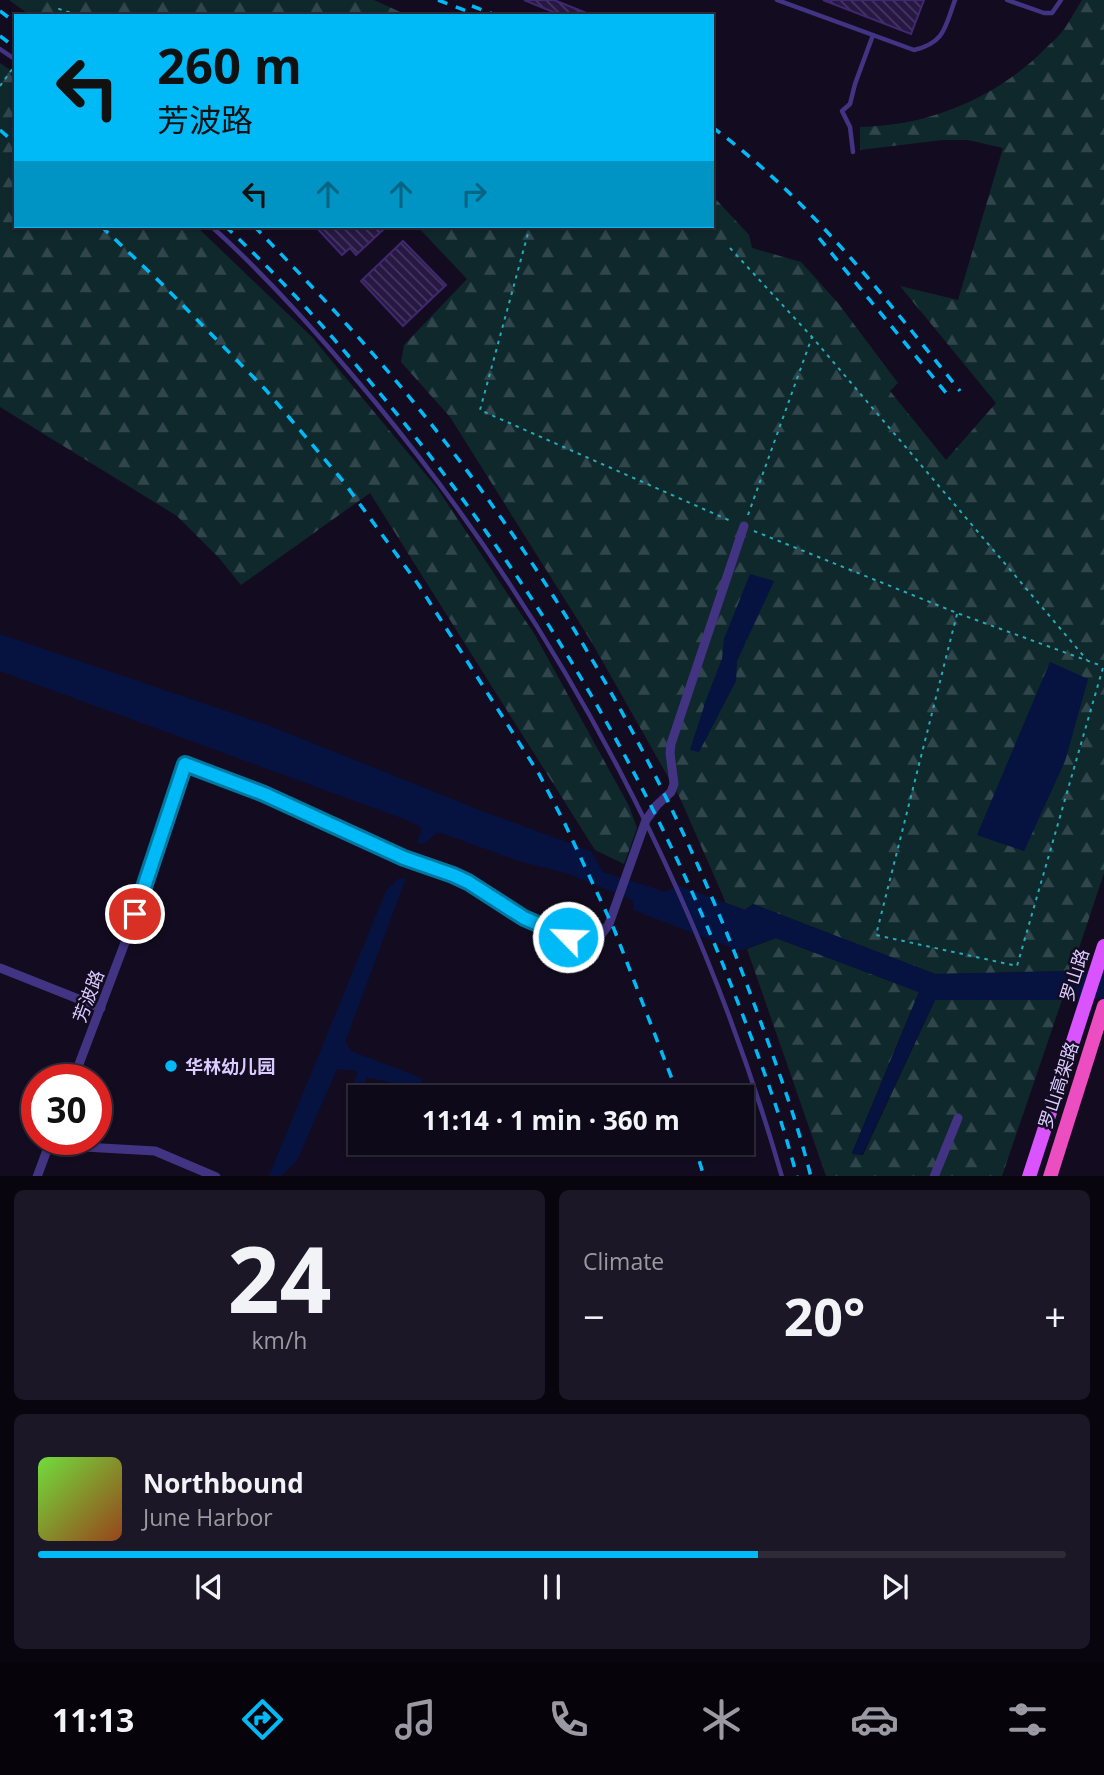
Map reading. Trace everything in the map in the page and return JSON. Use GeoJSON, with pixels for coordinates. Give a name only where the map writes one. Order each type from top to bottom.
{"type":"FeatureCollection","features":[{"type":"Feature","properties":{"kind":"highway","name":"罗山高架路"},"geometry":{"type":"LineString","coordinates":[[1050,1176],[1103,1009]]}},
{"type":"Feature","properties":{"kind":"main road","name":"罗山路"},"geometry":{"type":"LineString","coordinates":[[1029,1176],[1104,946]]}},
{"type":"Feature","properties":{"kind":"street"},"geometry":{"type":"LineString","coordinates":[[646,820],[671,792],[674,784],[671,744],[744,526]]}},
{"type":"Feature","properties":{"kind":"street","name":"芳波路"},"geometry":{"type":"LineString","coordinates":[[79,1064],[185,764],[264,794],[404,858],[453,875],[524,918],[568,937],[589,940],[601,934],[611,918],[646,820]]}},
{"type":"Feature","properties":{"kind":"street"},"geometry":{"type":"LineString","coordinates":[[0,968],[101,1008]]}},
{"type":"Feature","properties":{"kind":"street"},"geometry":{"type":"LineString","coordinates":[[934,1176],[958,1118]]}},
{"type":"Feature","properties":{"kind":"street"},"geometry":{"type":"LineString","coordinates":[[112,1147],[155,1151],[214,1176]]}},
{"type":"Feature","properties":{"kind":"street"},"geometry":{"type":"LineString","coordinates":[[37,1176],[45,1155]]}},
{"type":"Feature","properties":{"kind":"lane"},"geometry":{"type":"LineString","coordinates":[[777,0],[792,2],[914,50],[930,46],[942,35],[955,0]]}},
{"type":"Feature","properties":{"kind":"lane"},"geometry":{"type":"LineString","coordinates":[[1007,0],[1044,13],[1052,13],[1061,0]]}},
{"type":"Feature","properties":{"kind":"lane"},"geometry":{"type":"LineString","coordinates":[[853,152],[850,127],[842,111],[850,104],[873,35]]}},
{"type":"Feature","properties":{"kind":"lane"},"geometry":{"type":"LineString","coordinates":[[0,49],[14,60]]}},
{"type":"Feature","properties":{"kind":"lane"},"geometry":{"type":"LineString","coordinates":[[213,228],[319,335],[431,473],[502,569],[573,687],[646,820],[699,936],[743,1051],[782,1176]]}},
{"type":"Feature","properties":{"kind":"path"},"geometry":{"type":"LineString","coordinates":[[55,14],[59,9],[75,14]]}},
{"type":"Feature","properties":{"kind":"path"},"geometry":{"type":"LineString","coordinates":[[0,86],[14,65]]}},
{"type":"Feature","properties":{"kind":"path"},"geometry":{"type":"LineString","coordinates":[[529,228],[480,410],[744,526],[957,612],[1103,665],[1017,965],[876,935],[957,612]]}},
{"type":"Feature","properties":{"kind":"path"},"geometry":{"type":"LineString","coordinates":[[730,248],[812,337],[1087,660]]}},
{"type":"Feature","properties":{"kind":"path"},"geometry":{"type":"LineString","coordinates":[[744,526],[812,337]]}},
{"type":"Feature","properties":{"kind":"green space"},"geometry":{"type":"Polygon","coordinates":[[[9,0],[374,0],[405,14],[28,14],[9,0]]]}},
{"type":"Feature","properties":{"kind":"green space"},"geometry":{"type":"Polygon","coordinates":[[[1082,0],[1104,0],[1104,873],[1071,972],[935,974],[753,904],[745,910],[726,903],[680,798],[591,641],[450,417],[401,362],[404,345],[467,279],[419,228],[714,228],[714,197],[749,235],[752,248],[801,262],[838,303],[898,383],[890,391],[946,460],[996,403],[900,286],[958,300],[1003,148],[968,140],[942,140],[860,150],[860,127],[912,121],[937,114],[985,94],[1028,65],[1065,28],[1082,0]]]}},
{"type":"Feature","properties":{"kind":"green space"},"geometry":{"type":"Polygon","coordinates":[[[0,63],[14,73],[14,228],[198,228],[312,337],[437,488],[535,635],[629,806],[637,828],[624,864],[595,850],[370,493],[241,585],[219,558],[177,516],[0,407],[0,63]]]}},
{"type":"Feature","properties":{"kind":"green space"},"geometry":{"type":"Polygon","coordinates":[[[776,938],[919,992],[852,1153],[863,1155],[935,1000],[1062,1000],[1002,1176],[826,1176],[747,949],[776,938]]]}},
{"type":"Feature","properties":{"kind":"shaded area"},"geometry":{"type":"Polygon","coordinates":[[[750,574],[774,581],[737,661],[736,681],[699,752],[690,750],[722,659],[724,639],[750,574]]]}},
{"type":"Feature","properties":{"kind":"shaded area"},"geometry":{"type":"Polygon","coordinates":[[[0,634],[270,726],[482,811],[591,851],[603,872],[666,892],[677,885],[745,910],[753,904],[935,974],[1104,970],[1104,998],[935,1000],[862,1155],[852,1154],[919,992],[776,938],[740,951],[633,910],[634,904],[630,899],[566,873],[522,862],[441,833],[437,833],[424,844],[417,843],[422,828],[412,822],[0,671],[0,634]]]}},
{"type":"Feature","properties":{"kind":"shaded area"},"geometry":{"type":"Polygon","coordinates":[[[1050,662],[1088,679],[1065,761],[1024,851],[977,835],[1050,662]]]}},
{"type":"Feature","properties":{"kind":"shaded area"},"geometry":{"type":"Polygon","coordinates":[[[406,878],[345,1042],[351,1051],[422,1078],[420,1085],[400,1085],[367,1077],[364,1085],[353,1085],[358,1071],[337,1069],[297,1161],[281,1176],[269,1176],[386,891],[398,879],[406,878]]]}},
{"type":"Feature","properties":{"kind":"building"},"geometry":{"type":"Polygon","coordinates":[[[524,0],[554,0],[589,14],[558,14],[524,0]]]}},
{"type":"Feature","properties":{"kind":"building"},"geometry":{"type":"Polygon","coordinates":[[[823,0],[924,0],[911,34],[823,0]]]}},
{"type":"Feature","properties":{"kind":"building"},"geometry":{"type":"Polygon","coordinates":[[[317,228],[385,228],[356,255],[350,248],[342,255],[317,228]]]}},
{"type":"Feature","properties":{"kind":"building"},"geometry":{"type":"Polygon","coordinates":[[[403,241],[446,285],[403,326],[361,281],[403,241]]]}},
{"type":"Feature","properties":{"kind":"railway"},"geometry":{"type":"LineString","coordinates":[[438,0],[475,14]]}},
{"type":"Feature","properties":{"kind":"railway"},"geometry":{"type":"LineString","coordinates":[[472,6],[493,14]]}},
{"type":"Feature","properties":{"kind":"railway"},"geometry":{"type":"LineString","coordinates":[[0,11],[14,22]]}},
{"type":"Feature","properties":{"kind":"railway"},"geometry":{"type":"LineString","coordinates":[[0,36],[14,46]]}},
{"type":"Feature","properties":{"kind":"railway"},"geometry":{"type":"LineString","coordinates":[[714,129],[748,155],[813,217],[874,285],[960,391]]}},
{"type":"Feature","properties":{"kind":"railway"},"geometry":{"type":"LineString","coordinates":[[0,130],[14,142]]}},
{"type":"Feature","properties":{"kind":"railway"},"geometry":{"type":"LineString","coordinates":[[103,228],[265,389],[343,481],[418,584],[539,774],[565,824],[614,929],[674,1085]]}},
{"type":"Feature","properties":{"kind":"railway"},"geometry":{"type":"LineString","coordinates":[[227,228],[316,319],[424,448],[478,520],[577,671],[663,830],[701,911],[761,1062],[797,1176]]}},
{"type":"Feature","properties":{"kind":"railway"},"geometry":{"type":"LineString","coordinates":[[256,228],[377,358],[468,472],[565,614],[609,689],[650,765],[722,921],[777,1066],[811,1176]]}},
{"type":"Feature","properties":{"kind":"railway"},"geometry":{"type":"LineString","coordinates":[[819,238],[951,399]]}},
{"type":"Feature","properties":{"kind":"railway"},"geometry":{"type":"LineString","coordinates":[[698,1155],[704,1176]]}},
{"type":"Feature","properties":{"kind":"place","name":"华林幼儿园"},"geometry":{"type":"Point","coordinates":[171,1066]}},
{"type":"Feature","properties":{"kind":"route"},"geometry":{"type":"LineString","coordinates":[[135,914],[185,764],[264,794],[404,858],[453,875],[524,918],[568,937]]}}]}
